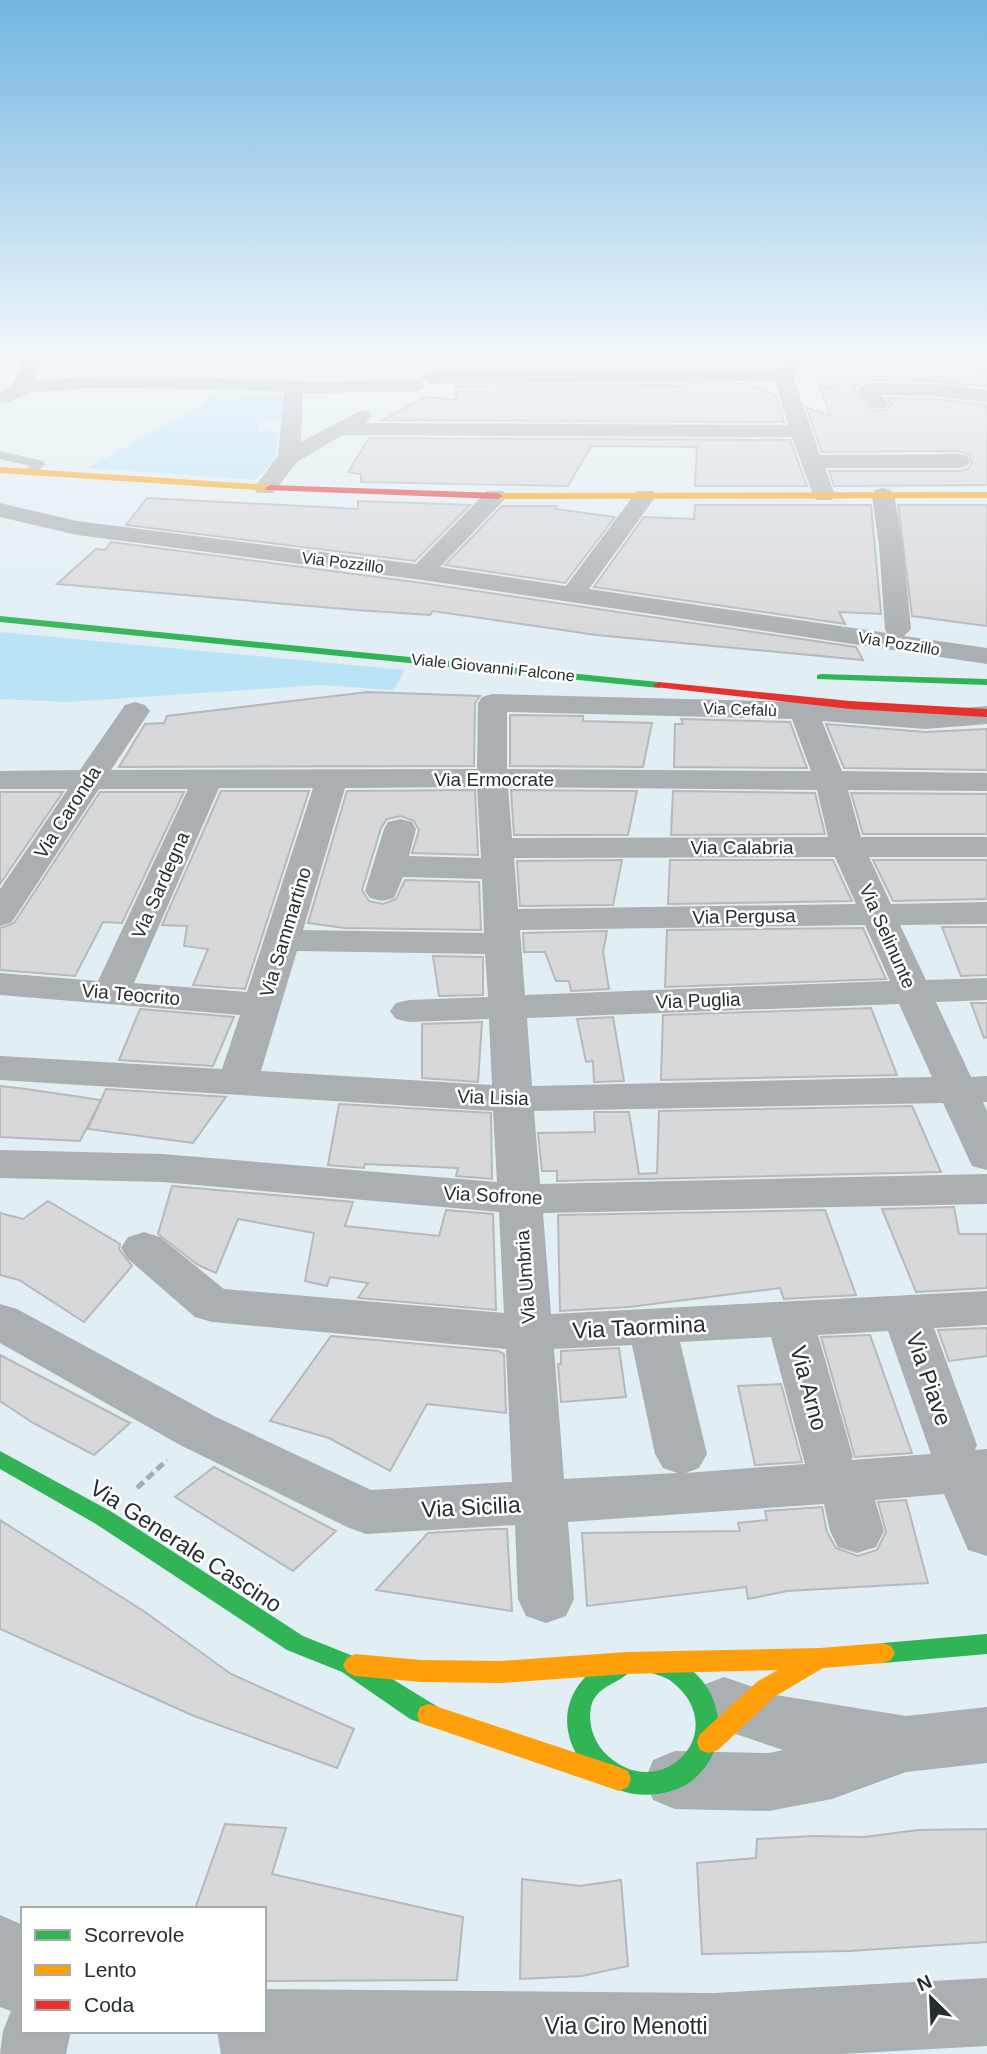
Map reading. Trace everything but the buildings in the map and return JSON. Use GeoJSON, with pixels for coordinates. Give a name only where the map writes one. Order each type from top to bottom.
{"type":"FeatureCollection","features":[{"type":"Feature","properties":{"kind":"street"},"geometry":{"type":"LineString","coordinates":[[289,451],[289,457]]}},
{"type":"Feature","properties":{"kind":"street"},"geometry":{"type":"LineString","coordinates":[[265,488],[289,457],[300,451]]}},
{"type":"Feature","properties":{"kind":"street"},"geometry":{"type":"LineString","coordinates":[[807,451],[824,495]]}},
{"type":"Feature","properties":{"kind":"street"},"geometry":{"type":"LineString","coordinates":[[811,461],[959,461]]}},
{"type":"Feature","properties":{"kind":"street"},"geometry":{"type":"LineString","coordinates":[[0,470],[265,488],[495,496],[987,495]]}},
{"type":"Feature","properties":{"kind":"street"},"geometry":{"type":"LineString","coordinates":[[883,495],[891,546],[898,629]]}},
{"type":"Feature","properties":{"kind":"street"},"geometry":{"type":"LineString","coordinates":[[422,572],[495,496]]}},
{"type":"Feature","properties":{"kind":"street"},"geometry":{"type":"LineString","coordinates":[[572,595],[645,496]]}},
{"type":"Feature","properties":{"kind":"street","name":"Via Pozzillo"},"geometry":{"type":"LineString","coordinates":[[0,510],[77,528],[422,572],[987,656]]}},
{"type":"Feature","properties":{"kind":"street","name":"Via Pozzillo"},"geometry":{"type":"LineString","coordinates":[[686,611],[987,639]]}},
{"type":"Feature","properties":{"kind":"street","name":"Viale Giovanni Falcone"},"geometry":{"type":"LineString","coordinates":[[0,619],[477,665],[850,705],[987,714]]}},
{"type":"Feature","properties":{"kind":"street"},"geometry":{"type":"LineString","coordinates":[[804,675],[845,679],[987,682]]}},
{"type":"Feature","properties":{"kind":"street","name":"Via Cefalù"},"geometry":{"type":"LineString","coordinates":[[492,703],[803,711],[925,720],[987,714]]}},
{"type":"Feature","properties":{"kind":"street","name":"Via Umbria"},"geometry":{"type":"LineString","coordinates":[[492,703],[492,778],[546,1599]]}},
{"type":"Feature","properties":{"kind":"street","name":"Via Caronda"},"geometry":{"type":"LineString","coordinates":[[0,915],[87,779],[135,711]]}},
{"type":"Feature","properties":{"kind":"street","name":"Via Selinunte"},"geometry":{"type":"LineString","coordinates":[[803,711],[830,780],[847,846],[913,992],[972,1089],[987,1156]]}},
{"type":"Feature","properties":{"kind":"street","name":"Via Ermocrate"},"geometry":{"type":"LineString","coordinates":[[0,780],[492,778],[987,782]]}},
{"type":"Feature","properties":{"kind":"street","name":"Via Sardegna"},"geometry":{"type":"LineString","coordinates":[[111,992],[208,779]]}},
{"type":"Feature","properties":{"kind":"street","name":"Via Sammartino"},"geometry":{"type":"LineString","coordinates":[[237,1084],[332,779]]}},
{"type":"Feature","properties":{"kind":"street","name":"Via Calabria"},"geometry":{"type":"LineString","coordinates":[[400,829],[386,879],[497,859],[847,846],[987,847]]}},
{"type":"Feature","properties":{"kind":"street","name":"Via Pergusa"},"geometry":{"type":"LineString","coordinates":[[283,940],[878,914],[987,913]]}},
{"type":"Feature","properties":{"kind":"street","name":"Via Teocrito"},"geometry":{"type":"LineString","coordinates":[[0,984],[262,1005]]}},
{"type":"Feature","properties":{"kind":"street","name":"Via Puglia"},"geometry":{"type":"LineString","coordinates":[[409,1011],[987,989]]}},
{"type":"Feature","properties":{"kind":"street","name":"Via Lisia"},"geometry":{"type":"LineString","coordinates":[[0,1068],[513,1099],[972,1089]]}},
{"type":"Feature","properties":{"kind":"street","name":"Via Sofrone"},"geometry":{"type":"LineString","coordinates":[[0,1164],[162,1168],[519,1199],[987,1189]]}},
{"type":"Feature","properties":{"kind":"street","name":"Via Taormina"},"geometry":{"type":"LineString","coordinates":[[144,1248],[212,1305],[529,1333],[987,1308]]}},
{"type":"Feature","properties":{"kind":"street","name":"Via Piave"},"geometry":{"type":"LineString","coordinates":[[905,1312],[967,1463],[987,1534]]}},
{"type":"Feature","properties":{"kind":"street","name":"Via Arno"},"geometry":{"type":"LineString","coordinates":[[790,1319],[857,1531]]}},
{"type":"Feature","properties":{"kind":"street","name":"Via Sicilia"},"geometry":{"type":"LineString","coordinates":[[0,1321],[198,1432],[366,1512],[540,1503],[836,1470],[967,1463]]}},
{"type":"Feature","properties":{"kind":"street"},"geometry":{"type":"LineString","coordinates":[[652,1326],[681,1454]]}},
{"type":"Feature","properties":{"kind":"street","name":"Via Generale Cascino"},"geometry":{"type":"LineString","coordinates":[[0,1459],[104,1518],[295,1643],[349,1665]]}},
{"type":"Feature","properties":{"kind":"street"},"geometry":{"type":"LineString","coordinates":[[682,1728],[820,1658],[987,1644]]}},
{"type":"Feature","properties":{"kind":"street"},"geometry":{"type":"LineString","coordinates":[[627,1663],[604,1673],[585,1691],[578,1714],[581,1740],[596,1763],[682,1728],[766,1689],[820,1658]]}},
{"type":"Feature","properties":{"kind":"street"},"geometry":{"type":"LineString","coordinates":[[349,1665],[421,1671],[501,1672],[627,1663]]}},
{"type":"Feature","properties":{"kind":"street"},"geometry":{"type":"LineString","coordinates":[[627,1663],[682,1728],[769,1782],[832,1770],[906,1744],[987,1735]]}},
{"type":"Feature","properties":{"kind":"street"},"geometry":{"type":"LineString","coordinates":[[349,1665],[419,1710],[682,1728],[775,1722],[906,1744]]}},
{"type":"Feature","properties":{"kind":"street"},"geometry":{"type":"LineString","coordinates":[[0,1948],[21,1980]]}},
{"type":"Feature","properties":{"kind":"street","name":"Via Ciro Menotti"},"geometry":{"type":"LineString","coordinates":[[266,2023],[714,2027],[987,2012]]}},
{"type":"Feature","properties":{"kind":"street"},"geometry":{"type":"LineString","coordinates":[[32,2054],[37,2033]]}},
{"type":"Feature","properties":{"kind":"street"},"geometry":{"type":"LineString","coordinates":[[251,2033],[255,2054]]}},
{"type":"Feature","properties":{"kind":"lane"},"geometry":{"type":"LineString","coordinates":[[0,455],[39,464],[30,472]]}},
{"type":"Feature","properties":{"kind":"path"},"geometry":{"type":"LineString","coordinates":[[104,1518],[198,1432]]}},
{"type":"Feature","properties":{"kind":"shaded area"},"geometry":{"type":"Polygon","coordinates":[[[119,451],[276,451],[275,460],[256,480],[88,468],[119,451]]]}},
{"type":"Feature","properties":{"kind":"shaded area"},"geometry":{"type":"Polygon","coordinates":[[[0,632],[405,670],[393,690],[321,685],[68,702],[0,699],[0,632]]]}},
{"type":"Feature","properties":{"kind":"traffic: fast"},"geometry":{"type":"LineString","coordinates":[[0,619],[659,685]]}},
{"type":"Feature","properties":{"kind":"traffic: fast"},"geometry":{"type":"LineString","coordinates":[[821,677],[987,682]]}},
{"type":"Feature","properties":{"kind":"traffic: fast"},"geometry":{"type":"LineString","coordinates":[[0,1459],[104,1518],[295,1643],[350,1665],[429,1715]]}},
{"type":"Feature","properties":{"kind":"traffic: fast"},"geometry":{"type":"LineString","coordinates":[[883,1653],[987,1644]]}},
{"type":"Feature","properties":{"kind":"traffic: fast"},"geometry":{"type":"LineString","coordinates":[[624,1664],[599,1678],[586,1691],[579,1707],[581,1734],[588,1750],[605,1769],[630,1781],[655,1784],[675,1778],[691,1766],[702,1750],[708,1731],[706,1711],[697,1691],[679,1674],[654,1664]]}},
{"type":"Feature","properties":{"kind":"traffic: slow"},"geometry":{"type":"LineString","coordinates":[[0,470],[270,488]]}},
{"type":"Feature","properties":{"kind":"traffic: slow"},"geometry":{"type":"LineString","coordinates":[[498,496],[987,495]]}},
{"type":"Feature","properties":{"kind":"traffic: slow"},"geometry":{"type":"LineString","coordinates":[[355,1665],[421,1671],[501,1672],[627,1663],[820,1658],[883,1653]]}},
{"type":"Feature","properties":{"kind":"traffic: slow"},"geometry":{"type":"LineString","coordinates":[[709,1742],[766,1689],[815,1661]]}},
{"type":"Feature","properties":{"kind":"traffic: slow"},"geometry":{"type":"LineString","coordinates":[[429,1715],[619,1779]]}},
{"type":"Feature","properties":{"kind":"traffic: jam"},"geometry":{"type":"LineString","coordinates":[[270,488],[498,496]]}},
{"type":"Feature","properties":{"kind":"traffic: jam"},"geometry":{"type":"LineString","coordinates":[[659,685],[850,705],[987,713]]}}]}
